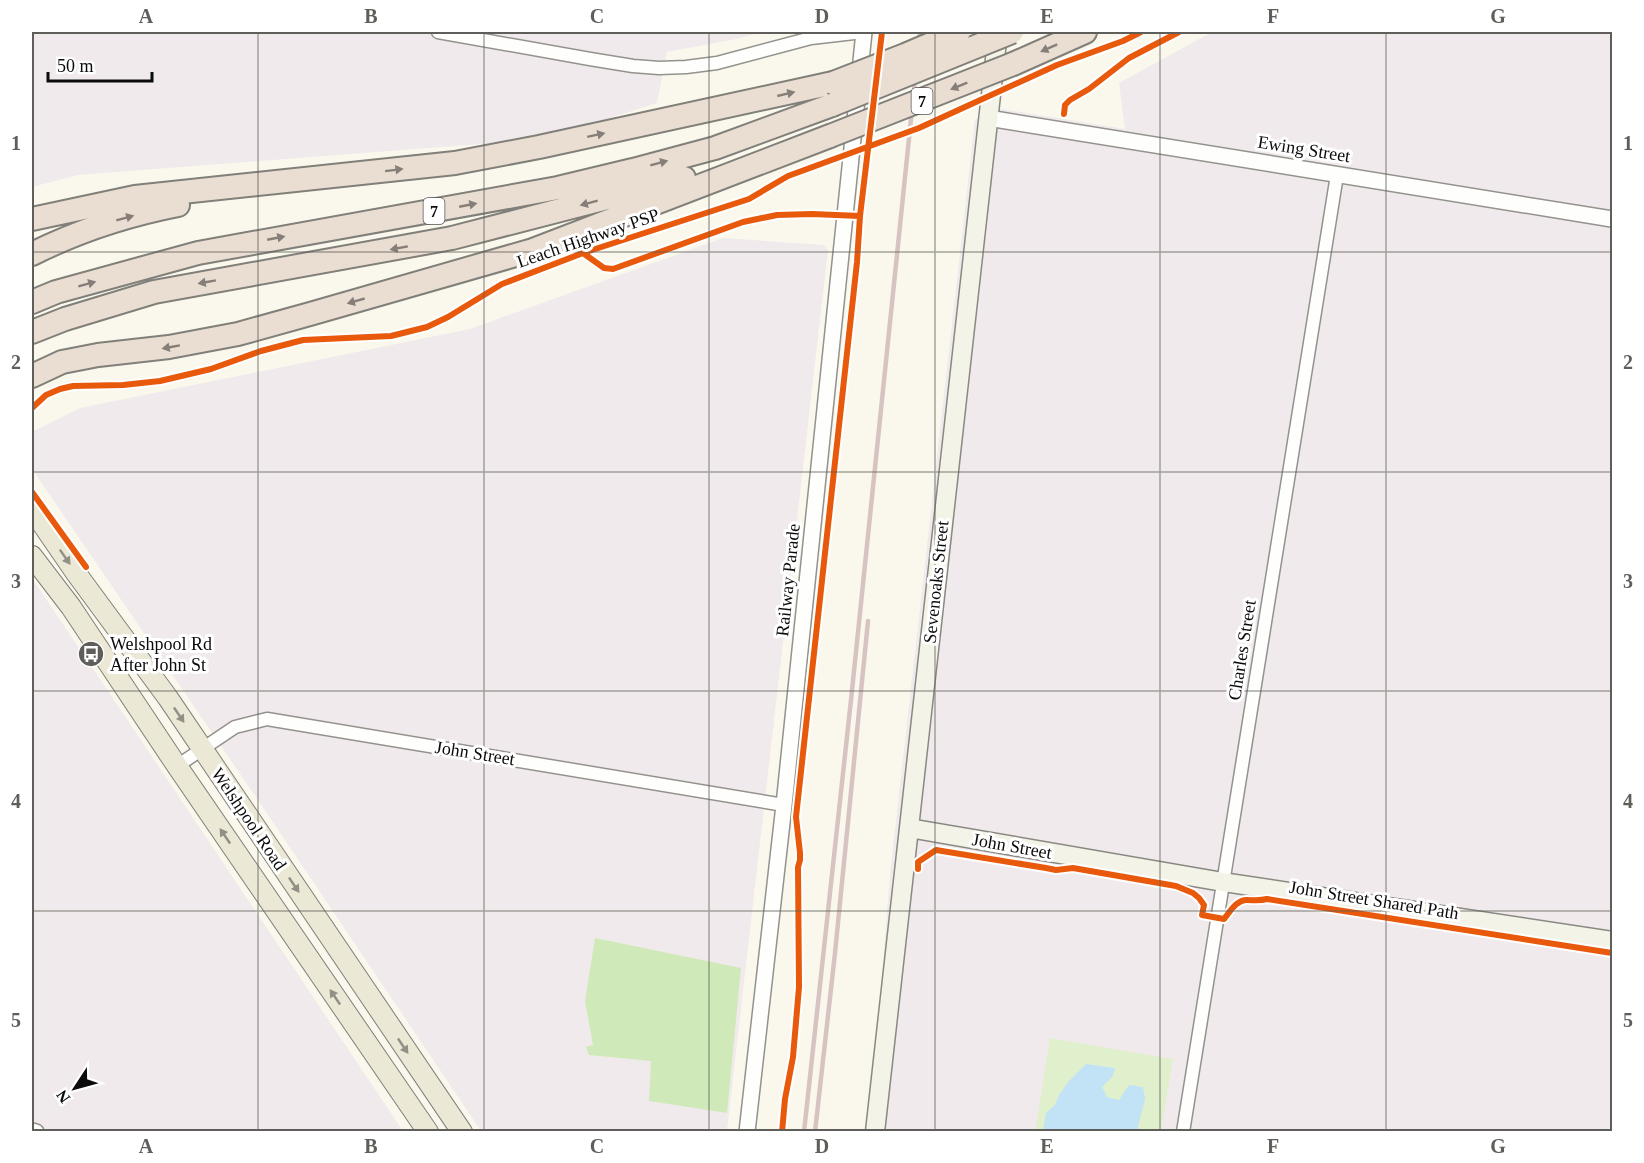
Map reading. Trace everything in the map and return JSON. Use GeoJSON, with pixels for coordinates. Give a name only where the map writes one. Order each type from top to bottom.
{"type":"FeatureCollection","features":[{"type":"Feature","properties":{"kind":"highway"},"geometry":{"type":"LineString","coordinates":[[32,219],[135,198],[456,163],[833,94],[905,55],[959,32]]}},
{"type":"Feature","properties":{"kind":"highway","name":"7"},"geometry":{"type":"LineString","coordinates":[[32,303],[56,292],[198,253],[535,192],[633,170],[715,148],[833,94],[1012,32]]}},
{"type":"Feature","properties":{"kind":"highway","name":"7"},"geometry":{"type":"LineString","coordinates":[[32,376],[62,362],[98,355],[168,347],[238,334],[533,250],[1013,64],[1085,32]]}},
{"type":"Feature","properties":{"kind":"highway","name":"7"},"geometry":{"type":"LineString","coordinates":[[32,332],[65,319],[154,292],[452,238],[788,151]]}},
{"type":"Feature","properties":{"kind":"highway"},"geometry":{"type":"LineString","coordinates":[[32,254],[56,242],[119,219],[174,206],[336,177]]}},
{"type":"Feature","properties":{"kind":"main road","name":"Sevenoaks Street"},"geometry":{"type":"LineString","coordinates":[[875,1131],[998,32]]}},
{"type":"Feature","properties":{"kind":"main road","name":"Welshpool Road"},"geometry":{"type":"LineString","coordinates":[[32,509],[168,698],[462,1131]]}},
{"type":"Feature","properties":{"kind":"main road","name":"Welshpool Road"},"geometry":{"type":"LineString","coordinates":[[32,556],[71,607],[177,766],[428,1131]]}},
{"type":"Feature","properties":{"kind":"main road","name":"John Street"},"geometry":{"type":"LineString","coordinates":[[909,828],[1223,882],[1612,941]]}},
{"type":"Feature","properties":{"kind":"street"},"geometry":{"type":"LineString","coordinates":[[438,32],[601,61],[659,68],[717,63],[811,38],[864,32]]}},
{"type":"Feature","properties":{"kind":"street","name":"Railway Parade"},"geometry":{"type":"LineString","coordinates":[[747,1131],[784,805],[864,32]]}},
{"type":"Feature","properties":{"kind":"street","name":"Ewing Street"},"geometry":{"type":"LineString","coordinates":[[988,118],[1612,219]]}},
{"type":"Feature","properties":{"kind":"street","name":"Charles Street"},"geometry":{"type":"LineString","coordinates":[[1183,1131],[1338,175]]}},
{"type":"Feature","properties":{"kind":"street","name":"John Street"},"geometry":{"type":"LineString","coordinates":[[177,766],[235,728],[267,719],[784,805]]}},
{"type":"Feature","properties":{"kind":"shaded area"},"geometry":{"type":"Polygon","coordinates":[[[32,32],[762,32],[667,52],[657,103],[545,139],[78,175],[32,187],[32,32]]]}},
{"type":"Feature","properties":{"kind":"shaded area"},"geometry":{"type":"Polygon","coordinates":[[[1212,32],[1612,32],[1612,1131],[872,1132],[891,865],[975,119],[1002,109],[1125,129],[1119,83],[1212,32]]]}},
{"type":"Feature","properties":{"kind":"shaded area"},"geometry":{"type":"Polygon","coordinates":[[[723,238],[824,245],[828,250],[727,1131],[481,1131],[32,469],[32,432],[80,408],[470,329],[723,238]]]}},
{"type":"Feature","properties":{"kind":"shaded area"},"geometry":{"type":"Polygon","coordinates":[[[32,578],[147,749],[403,1131],[32,1131],[32,578]]]}},
{"type":"Feature","properties":{"kind":"green space"},"geometry":{"type":"Polygon","coordinates":[[[595,938],[741,968],[727,1113],[649,1101],[651,1061],[589,1055],[586,1047],[593,1045],[585,1001],[595,938]]]}},
{"type":"Feature","properties":{"kind":"green space"},"geometry":{"type":"Polygon","coordinates":[[[1050,1038],[1173,1059],[1161,1131],[1035,1132],[1050,1038]]]}},
{"type":"Feature","properties":{"kind":"water"},"geometry":{"type":"Polygon","coordinates":[[[1086,1064],[1115,1068],[1113,1076],[1102,1087],[1107,1097],[1119,1100],[1129,1085],[1143,1087],[1145,1099],[1138,1126],[1139,1131],[1043,1131],[1046,1113],[1055,1105],[1068,1082],[1086,1064]]]}},
{"type":"Feature","properties":{"kind":"railway"},"geometry":{"type":"LineString","coordinates":[[804,1132],[920,32]]}},
{"type":"Feature","properties":{"kind":"railway"},"geometry":{"type":"LineString","coordinates":[[815,1132],[868,621]]}},
{"type":"Feature","properties":{"kind":"cycle path"},"geometry":{"type":"LineString","coordinates":[[782,1132],[785,1099],[793,1057],[799,987],[798,867],[800,853],[796,817],[857,262],[860,216],[882,32]]}},
{"type":"Feature","properties":{"kind":"cycle path","name":"Leach Highway PSP"},"geometry":{"type":"LineString","coordinates":[[32,408],[46,395],[73,386],[123,385],[160,381],[211,369],[261,351],[303,340],[391,336],[427,327],[502,284],[583,253],[749,199],[788,176],[919,128],[1057,65],[1141,32]]}},
{"type":"Feature","properties":{"kind":"cycle path"},"geometry":{"type":"LineString","coordinates":[[1064,114],[1065,105],[1070,100],[1089,89],[1129,58],[1179,32]]}},
{"type":"Feature","properties":{"kind":"cycle path","name":"Leach Highway PSP"},"geometry":{"type":"LineString","coordinates":[[583,253],[604,268],[613,269],[743,222],[777,215],[860,216]]}},
{"type":"Feature","properties":{"kind":"cycle path"},"geometry":{"type":"LineString","coordinates":[[32,492],[86,567]]}},
{"type":"Feature","properties":{"kind":"cycle path","name":"John Street Shared Path"},"geometry":{"type":"LineString","coordinates":[[918,869],[918,862],[936,850],[1056,870],[1073,868],[1176,886],[1199,898],[1204,905],[1202,915],[1224,919],[1240,902],[1267,899],[1612,953]]}},
{"type":"Feature","properties":{"kind":"place","name":"Welshpool Rd After John St"},"geometry":{"type":"Point","coordinates":[91,654]}}]}
